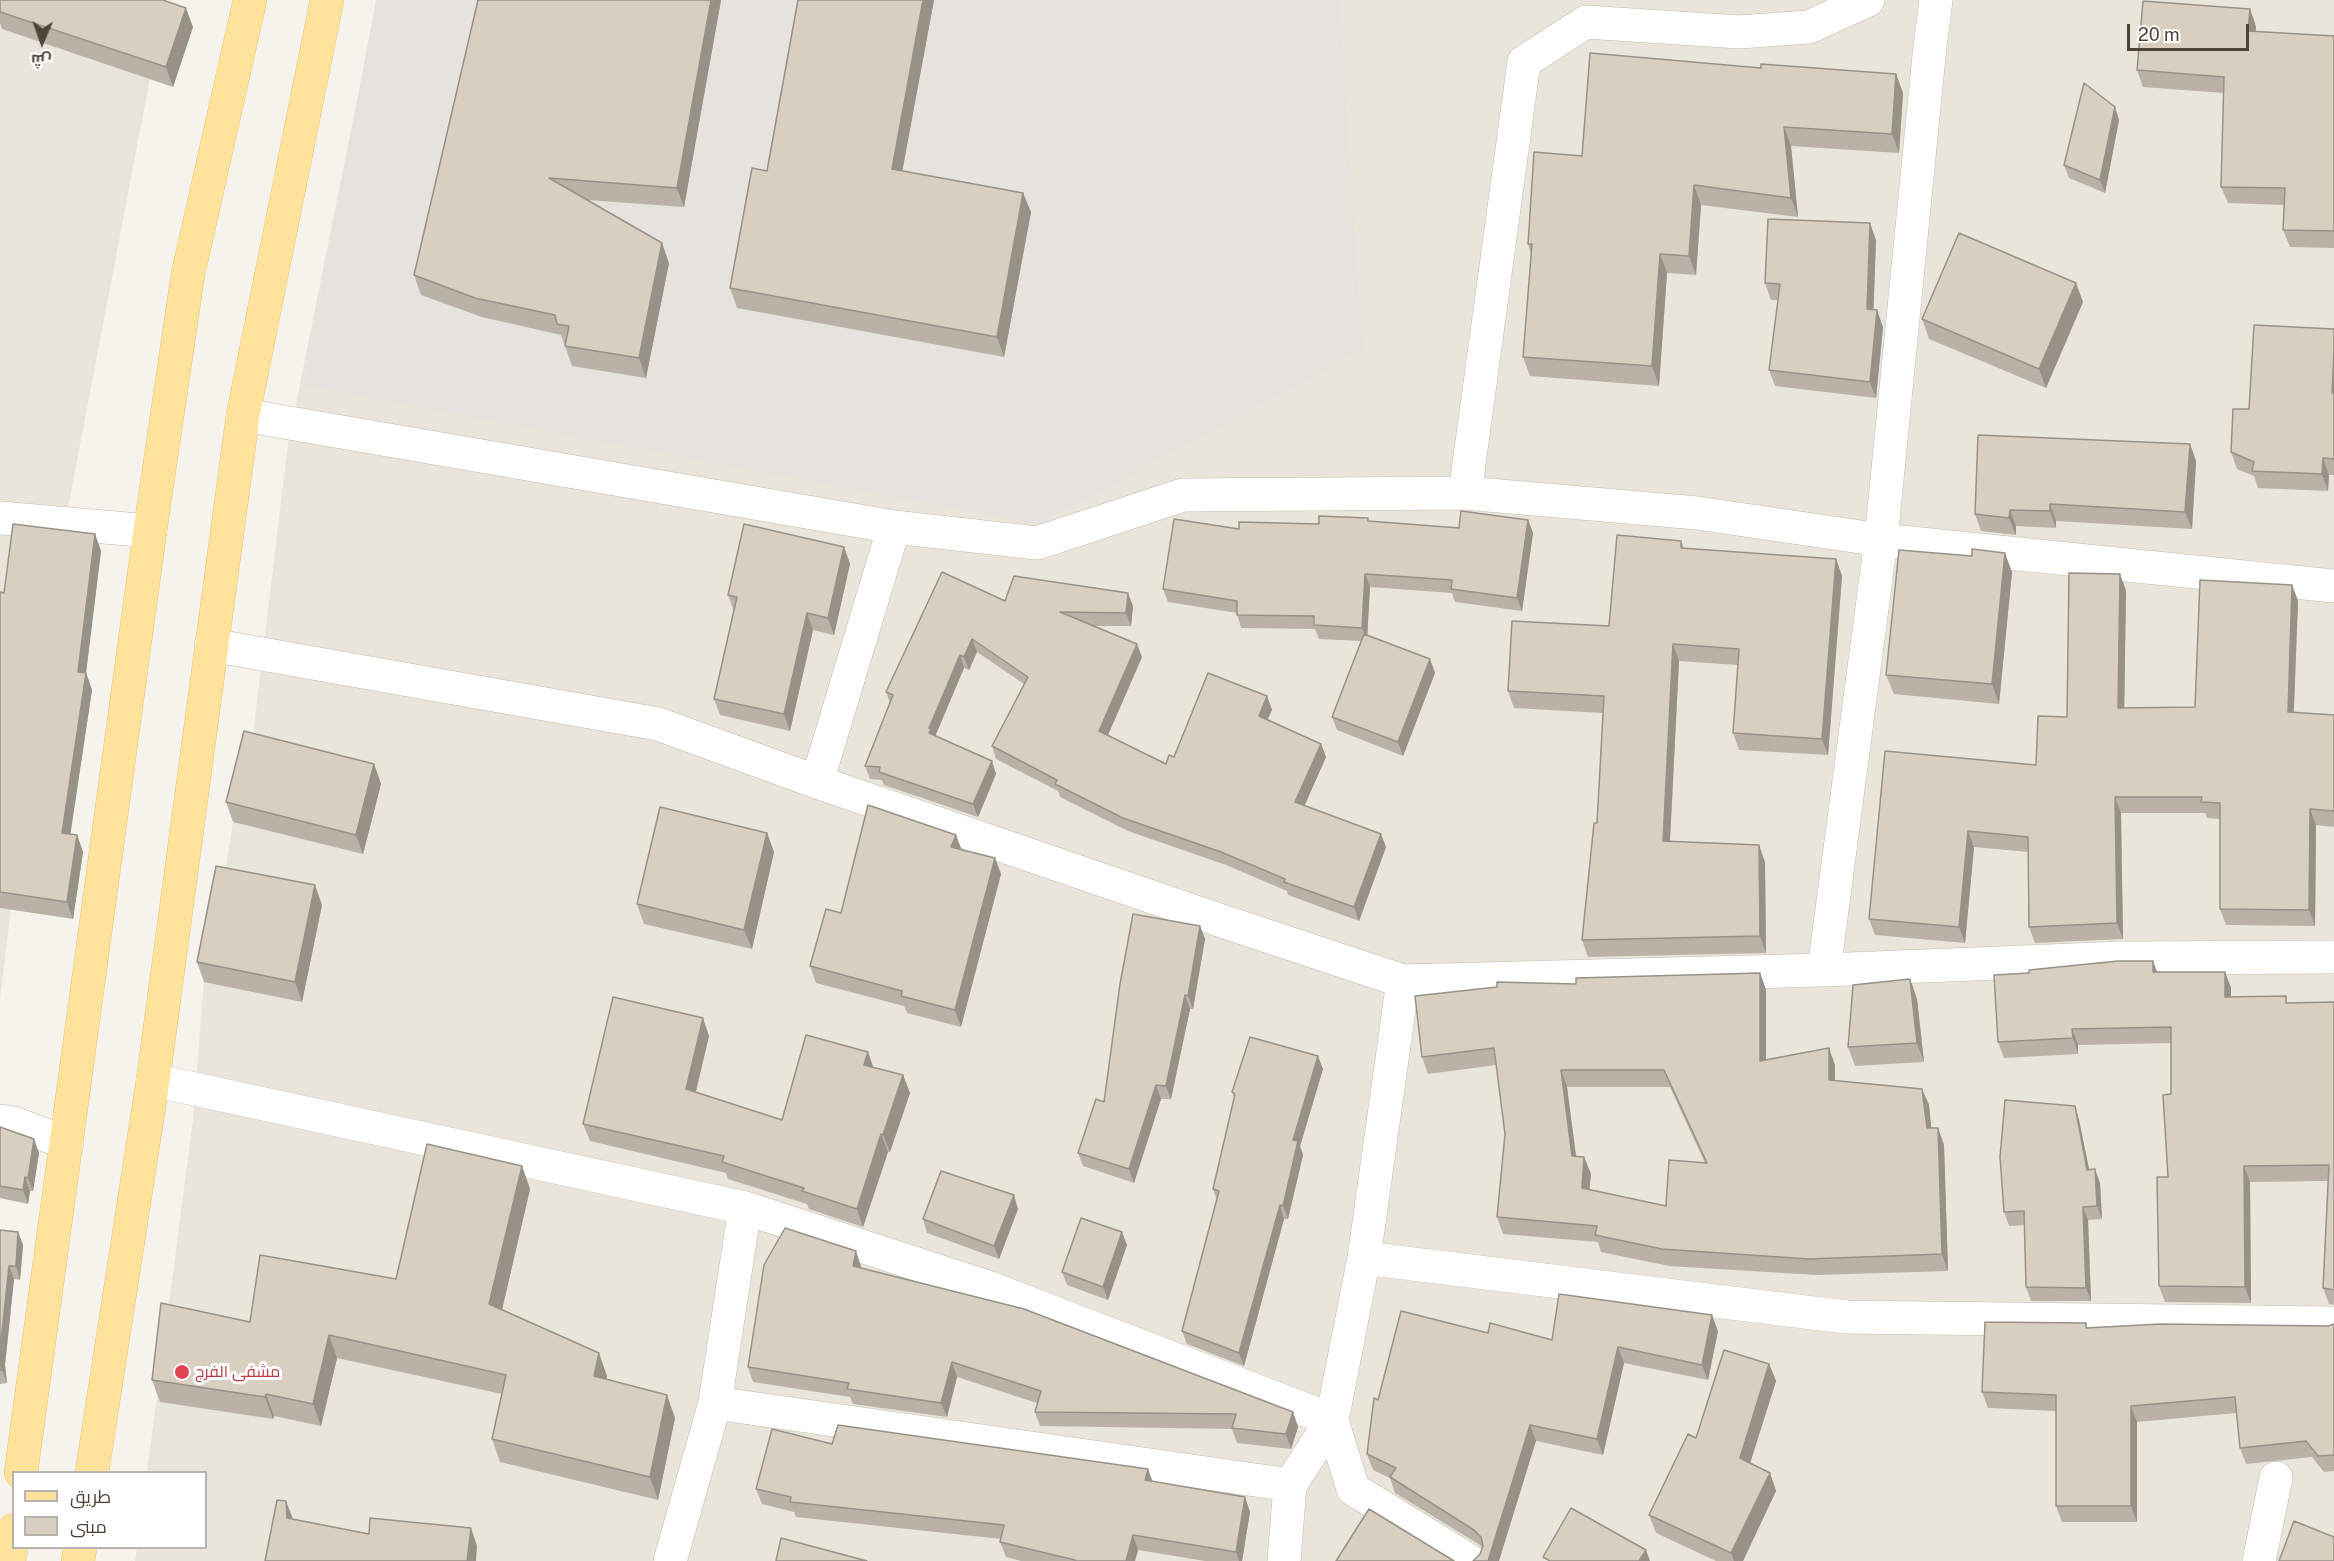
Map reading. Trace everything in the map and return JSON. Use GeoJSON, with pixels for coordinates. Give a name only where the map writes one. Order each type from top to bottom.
{"type":"FeatureCollection","features":[{"type":"Feature","properties":{"kind":"main road"},"geometry":{"type":"LineString","coordinates":[[21,1471],[150,531],[188,274],[250,0]]}},
{"type":"Feature","properties":{"kind":"main road"},"geometry":{"type":"LineString","coordinates":[[92,1471],[153,1080],[210,645],[243,415],[327,0]]}},
{"type":"Feature","properties":{"kind":"main road"},"geometry":{"type":"LineString","coordinates":[[9,1561],[12,1542]]}},
{"type":"Feature","properties":{"kind":"street"},"geometry":{"type":"LineString","coordinates":[[1465,493],[1524,62],[1586,22],[1739,32],[1809,27],[1868,0]]}},
{"type":"Feature","properties":{"kind":"street"},"geometry":{"type":"LineString","coordinates":[[1824,970],[1881,540],[1928,58],[1936,0]]}},
{"type":"Feature","properties":{"kind":"street"},"geometry":{"type":"LineString","coordinates":[[243,415],[894,527],[1037,543],[1182,495],[1465,493],[1697,513],[1881,540],[2334,586]]}},
{"type":"Feature","properties":{"kind":"street"},"geometry":{"type":"LineString","coordinates":[[0,518],[150,531]]}},
{"type":"Feature","properties":{"kind":"street"},"geometry":{"type":"LineString","coordinates":[[817,782],[894,527]]}},
{"type":"Feature","properties":{"kind":"street"},"geometry":{"type":"LineString","coordinates":[[210,645],[658,724],[817,782],[1403,981],[1824,970],[2123,958],[2334,957]]}},
{"type":"Feature","properties":{"kind":"street"},"geometry":{"type":"LineString","coordinates":[[1284,1561],[1290,1485],[1332,1420],[1364,1258],[1403,981]]}},
{"type":"Feature","properties":{"kind":"street"},"geometry":{"type":"LineString","coordinates":[[153,1080],[745,1208],[990,1288],[1332,1420]]}},
{"type":"Feature","properties":{"kind":"street"},"geometry":{"type":"LineString","coordinates":[[0,1121],[13,1123],[67,1143]]}},
{"type":"Feature","properties":{"kind":"street"},"geometry":{"type":"LineString","coordinates":[[670,1561],[715,1403],[745,1208]]}},
{"type":"Feature","properties":{"kind":"street"},"geometry":{"type":"LineString","coordinates":[[1364,1258],[1846,1317],[2334,1323]]}},
{"type":"Feature","properties":{"kind":"street"},"geometry":{"type":"LineString","coordinates":[[715,1403],[1290,1485]]}},
{"type":"Feature","properties":{"kind":"street"},"geometry":{"type":"LineString","coordinates":[[1332,1420],[1353,1490],[1470,1561]]}},
{"type":"Feature","properties":{"kind":"street"},"geometry":{"type":"LineString","coordinates":[[2259,1561],[2276,1478]]}},
{"type":"Feature","properties":{"kind":"shaded area"},"geometry":{"type":"Polygon","coordinates":[[[0,0],[165,0],[46,623],[0,999],[0,0]]]}},
{"type":"Feature","properties":{"kind":"shaded area"},"geometry":{"type":"Polygon","coordinates":[[[376,0],[1339,0],[1362,349],[1039,524],[305,385],[376,0]]]}},
{"type":"Feature","properties":{"kind":"shaded area"},"geometry":{"type":"Polygon","coordinates":[[[377,0],[2334,0],[2334,1561],[135,1561],[137,1549],[207,1549],[207,1471],[147,1471],[193,1120],[204,981],[233,822],[251,751],[288,444],[377,0]]]}},
{"type":"Feature","properties":{"kind":"building"},"geometry":{"type":"Polygon","coordinates":[[[0,0],[163,0],[186,8],[166,67],[0,12],[0,0]]]}},
{"type":"Feature","properties":{"kind":"building"},"geometry":{"type":"Polygon","coordinates":[[[478,0],[711,0],[677,188],[549,178],[662,243],[639,358],[565,346],[569,326],[557,324],[555,315],[475,298],[414,275],[478,0]]]}},
{"type":"Feature","properties":{"kind":"building"},"geometry":{"type":"Polygon","coordinates":[[[798,0],[923,0],[892,169],[1023,193],[997,337],[730,288],[752,168],[767,171],[798,0]]]}},
{"type":"Feature","properties":{"kind":"building"},"geometry":{"type":"Polygon","coordinates":[[[2143,1],[2250,9],[2248,31],[2334,36],[2334,231],[2283,230],[2285,188],[2221,187],[2224,77],[2137,70],[2143,1]]]}},
{"type":"Feature","properties":{"kind":"building"},"geometry":{"type":"Polygon","coordinates":[[[1590,53],[1761,68],[1761,64],[1896,74],[1892,134],[1784,127],[1791,198],[1694,185],[1689,256],[1660,254],[1652,366],[1523,357],[1532,244],[1528,244],[1534,152],[1582,156],[1590,53]]]}},
{"type":"Feature","properties":{"kind":"building"},"geometry":{"type":"Polygon","coordinates":[[[2084,83],[2115,107],[2100,180],[2064,165],[2084,83]]]}},
{"type":"Feature","properties":{"kind":"building"},"geometry":{"type":"Polygon","coordinates":[[[1768,219],[1870,223],[1867,309],[1877,310],[1870,382],[1769,370],[1780,284],[1765,283],[1768,219]]]}},
{"type":"Feature","properties":{"kind":"building"},"geometry":{"type":"Polygon","coordinates":[[[1959,233],[2076,283],[2039,369],[1922,319],[1959,233]]]}},
{"type":"Feature","properties":{"kind":"building"},"geometry":{"type":"Polygon","coordinates":[[[2254,325],[2334,329],[2332,393],[2334,393],[2334,459],[2323,458],[2322,474],[2252,471],[2254,462],[2231,452],[2233,409],[2249,409],[2254,325]]]}},
{"type":"Feature","properties":{"kind":"building"},"geometry":{"type":"Polygon","coordinates":[[[1978,435],[2190,444],[2185,512],[2050,504],[2050,511],[2010,510],[2009,518],[1975,514],[1978,435]]]}},
{"type":"Feature","properties":{"kind":"building"},"geometry":{"type":"Polygon","coordinates":[[[1461,511],[1528,520],[1517,598],[1451,589],[1452,580],[1365,574],[1362,628],[1314,625],[1314,616],[1237,615],[1237,601],[1163,589],[1174,519],[1239,529],[1239,522],[1319,524],[1319,516],[1368,518],[1368,521],[1459,528],[1461,511]]]}},
{"type":"Feature","properties":{"kind":"building"},"geometry":{"type":"Polygon","coordinates":[[[13,524],[95,534],[78,672],[86,673],[62,833],[77,835],[67,902],[0,892],[0,592],[4,593],[13,524]]]}},
{"type":"Feature","properties":{"kind":"building"},"geometry":{"type":"Polygon","coordinates":[[[744,524],[844,547],[828,618],[807,613],[784,714],[714,699],[737,597],[728,595],[744,524]]]}},
{"type":"Feature","properties":{"kind":"building"},"geometry":{"type":"Polygon","coordinates":[[[1617,535],[1681,541],[1681,548],[1836,559],[1822,739],[1733,733],[1739,649],[1673,644],[1663,841],[1759,845],[1760,936],[1582,940],[1594,823],[1597,823],[1604,696],[1508,691],[1512,621],[1609,626],[1617,535]]]}},
{"type":"Feature","properties":{"kind":"building"},"geometry":{"type":"Polygon","coordinates":[[[1972,549],[2005,553],[1992,684],[1886,675],[1899,550],[1972,556],[1972,549]]]}},
{"type":"Feature","properties":{"kind":"building"},"geometry":{"type":"Polygon","coordinates":[[[942,572],[1005,601],[1014,576],[1128,593],[1126,613],[1060,612],[1137,644],[1099,731],[1166,764],[1169,755],[1174,757],[1208,673],[1267,696],[1259,716],[1321,744],[1295,802],[1381,834],[1354,907],[1284,882],[1285,879],[1221,852],[1123,818],[1055,784],[1057,780],[992,746],[1028,677],[972,639],[964,657],[960,655],[929,728],[931,729],[929,733],[992,761],[973,804],[879,772],[880,767],[865,766],[893,695],[886,692],[942,572]]]}},
{"type":"Feature","properties":{"kind":"building"},"geometry":{"type":"Polygon","coordinates":[[[2069,573],[2120,574],[2118,708],[2195,707],[2200,580],[2292,585],[2288,712],[2334,715],[2334,811],[2310,809],[2309,910],[2220,909],[2220,803],[2201,802],[2202,797],[2115,797],[2117,923],[2029,927],[2028,837],[1968,831],[1959,927],[1869,919],[1885,751],[2036,765],[2038,716],[2067,717],[2069,573]]]}},
{"type":"Feature","properties":{"kind":"building"},"geometry":{"type":"Polygon","coordinates":[[[1364,634],[1430,659],[1398,742],[1332,717],[1364,634]]]}},
{"type":"Feature","properties":{"kind":"building"},"geometry":{"type":"Polygon","coordinates":[[[244,731],[374,764],[356,835],[226,802],[244,731]]]}},
{"type":"Feature","properties":{"kind":"building"},"geometry":{"type":"Polygon","coordinates":[[[868,805],[956,835],[951,847],[995,858],[955,1010],[901,996],[902,991],[810,966],[826,909],[841,913],[868,805]]]}},
{"type":"Feature","properties":{"kind":"building"},"geometry":{"type":"Polygon","coordinates":[[[660,807],[767,833],[744,930],[637,904],[660,807]]]}},
{"type":"Feature","properties":{"kind":"building"},"geometry":{"type":"Polygon","coordinates":[[[216,866],[315,885],[295,982],[197,962],[216,866]]]}},
{"type":"Feature","properties":{"kind":"building"},"geometry":{"type":"Polygon","coordinates":[[[1133,914],[1200,926],[1188,996],[1185,995],[1166,1086],[1156,1085],[1129,1169],[1078,1153],[1096,1099],[1104,1102],[1120,984],[1133,914]]]}},
{"type":"Feature","properties":{"kind":"building"},"geometry":{"type":"Polygon","coordinates":[[[2118,961],[2153,961],[2153,972],[2225,972],[2225,997],[2286,996],[2286,1003],[2334,1002],[2334,1290],[2323,1288],[2329,1165],[2244,1166],[2245,1287],[2159,1286],[2157,1177],[2168,1177],[2163,1095],[2171,1094],[2171,1027],[2072,1029],[2073,1038],[1998,1042],[1994,975],[2029,973],[2029,970],[2118,961]]]}},
{"type":"Feature","properties":{"kind":"building"},"geometry":{"type":"Polygon","coordinates":[[[1760,973],[1760,1061],[1829,1048],[1829,1080],[1922,1089],[1927,1128],[1938,1128],[1942,1254],[1809,1259],[1662,1249],[1595,1235],[1597,1226],[1497,1217],[1505,1134],[1494,1048],[1422,1057],[1415,996],[1497,987],[1497,982],[1576,984],[1576,978],[1760,973]],[[1561,1070],[1572,1156],[1584,1157],[1582,1188],[1666,1206],[1669,1160],[1707,1163],[1664,1070],[1561,1070]]]}},
{"type":"Feature","properties":{"kind":"building"},"geometry":{"type":"Polygon","coordinates":[[[1910,979],[1917,1043],[1848,1047],[1853,985],[1910,979]]]}},
{"type":"Feature","properties":{"kind":"building"},"geometry":{"type":"Polygon","coordinates":[[[613,997],[703,1018],[686,1089],[782,1120],[806,1035],[868,1052],[864,1065],[903,1075],[857,1209],[802,1191],[804,1188],[722,1162],[724,1156],[583,1124],[613,997]]]}},
{"type":"Feature","properties":{"kind":"building"},"geometry":{"type":"Polygon","coordinates":[[[1250,1037],[1318,1056],[1293,1140],[1298,1141],[1283,1206],[1280,1205],[1239,1353],[1182,1331],[1219,1191],[1213,1189],[1235,1094],[1232,1092],[1250,1037]]]}},
{"type":"Feature","properties":{"kind":"building"},"geometry":{"type":"Polygon","coordinates":[[[2005,1100],[2075,1106],[2087,1170],[2095,1169],[2097,1206],[2083,1207],[2086,1288],[2026,1287],[2024,1211],[2004,1212],[2000,1157],[2005,1100]]]}},
{"type":"Feature","properties":{"kind":"building"},"geometry":{"type":"Polygon","coordinates":[[[0,1127],[34,1139],[28,1178],[25,1177],[23,1190],[0,1186],[0,1127]]]}},
{"type":"Feature","properties":{"kind":"building"},"geometry":{"type":"Polygon","coordinates":[[[427,1144],[522,1166],[489,1304],[599,1353],[594,1376],[667,1395],[650,1477],[492,1439],[506,1375],[329,1335],[313,1404],[266,1394],[265,1397],[152,1380],[161,1303],[250,1322],[260,1255],[396,1279],[427,1144]]]}},
{"type":"Feature","properties":{"kind":"building"},"geometry":{"type":"Polygon","coordinates":[[[941,1171],[1014,1195],[994,1246],[923,1219],[941,1171]]]}},
{"type":"Feature","properties":{"kind":"building"},"geometry":{"type":"Polygon","coordinates":[[[1081,1218],[1122,1232],[1103,1287],[1062,1272],[1081,1218]]]}},
{"type":"Feature","properties":{"kind":"building"},"geometry":{"type":"Polygon","coordinates":[[[785,1228],[856,1251],[853,1266],[1024,1309],[1293,1412],[1286,1434],[1232,1428],[1236,1414],[1035,1412],[1041,1391],[952,1362],[941,1403],[847,1389],[849,1383],[748,1367],[764,1265],[785,1228]]]}},
{"type":"Feature","properties":{"kind":"building"},"geometry":{"type":"Polygon","coordinates":[[[0,1230],[18,1232],[16,1266],[9,1266],[0,1351],[0,1230]]]}},
{"type":"Feature","properties":{"kind":"building"},"geometry":{"type":"Polygon","coordinates":[[[1559,1294],[1712,1315],[1702,1365],[1618,1347],[1597,1439],[1530,1425],[1488,1561],[1473,1561],[1480,1554],[1483,1546],[1481,1537],[1474,1530],[1390,1477],[1396,1468],[1367,1454],[1374,1398],[1378,1400],[1401,1311],[1488,1333],[1490,1323],[1552,1340],[1559,1294]]]}},
{"type":"Feature","properties":{"kind":"building"},"geometry":{"type":"Polygon","coordinates":[[[1985,1322],[2086,1323],[2086,1328],[2160,1324],[2328,1326],[2334,1324],[2334,1455],[2318,1456],[2306,1441],[2240,1448],[2235,1397],[2131,1406],[2131,1506],[2056,1506],[2056,1395],[1982,1392],[1985,1322]]]}},
{"type":"Feature","properties":{"kind":"building"},"geometry":{"type":"Polygon","coordinates":[[[1724,1350],[1769,1364],[1740,1458],[1770,1473],[1731,1553],[1649,1515],[1688,1434],[1696,1438],[1724,1350]]]}},
{"type":"Feature","properties":{"kind":"building"},"geometry":{"type":"Polygon","coordinates":[[[838,1425],[1148,1469],[1145,1480],[1245,1497],[1236,1552],[1133,1535],[1126,1561],[1075,1561],[1000,1542],[1004,1525],[790,1502],[791,1497],[756,1489],[772,1429],[832,1444],[838,1425]]]}},
{"type":"Feature","properties":{"kind":"building"},"geometry":{"type":"Polygon","coordinates":[[[277,1500],[286,1501],[287,1518],[369,1534],[370,1518],[471,1528],[467,1561],[265,1561],[277,1500]]]}},
{"type":"Feature","properties":{"kind":"building"},"geometry":{"type":"Polygon","coordinates":[[[1571,1508],[1646,1550],[1639,1561],[1550,1561],[1543,1557],[1571,1508]]]}},
{"type":"Feature","properties":{"kind":"building"},"geometry":{"type":"Polygon","coordinates":[[[1369,1509],[1454,1561],[1336,1561],[1369,1509]]]}},
{"type":"Feature","properties":{"kind":"building"},"geometry":{"type":"Polygon","coordinates":[[[2294,1521],[2334,1537],[2334,1561],[2279,1561],[2294,1521]]]}},
{"type":"Feature","properties":{"kind":"building"},"geometry":{"type":"Polygon","coordinates":[[[781,1538],[867,1561],[776,1561],[781,1538]]]}},
{"type":"Feature","properties":{"kind":"place","name":"مشفى الفرج"},"geometry":{"type":"Point","coordinates":[182,1372]}}]}
